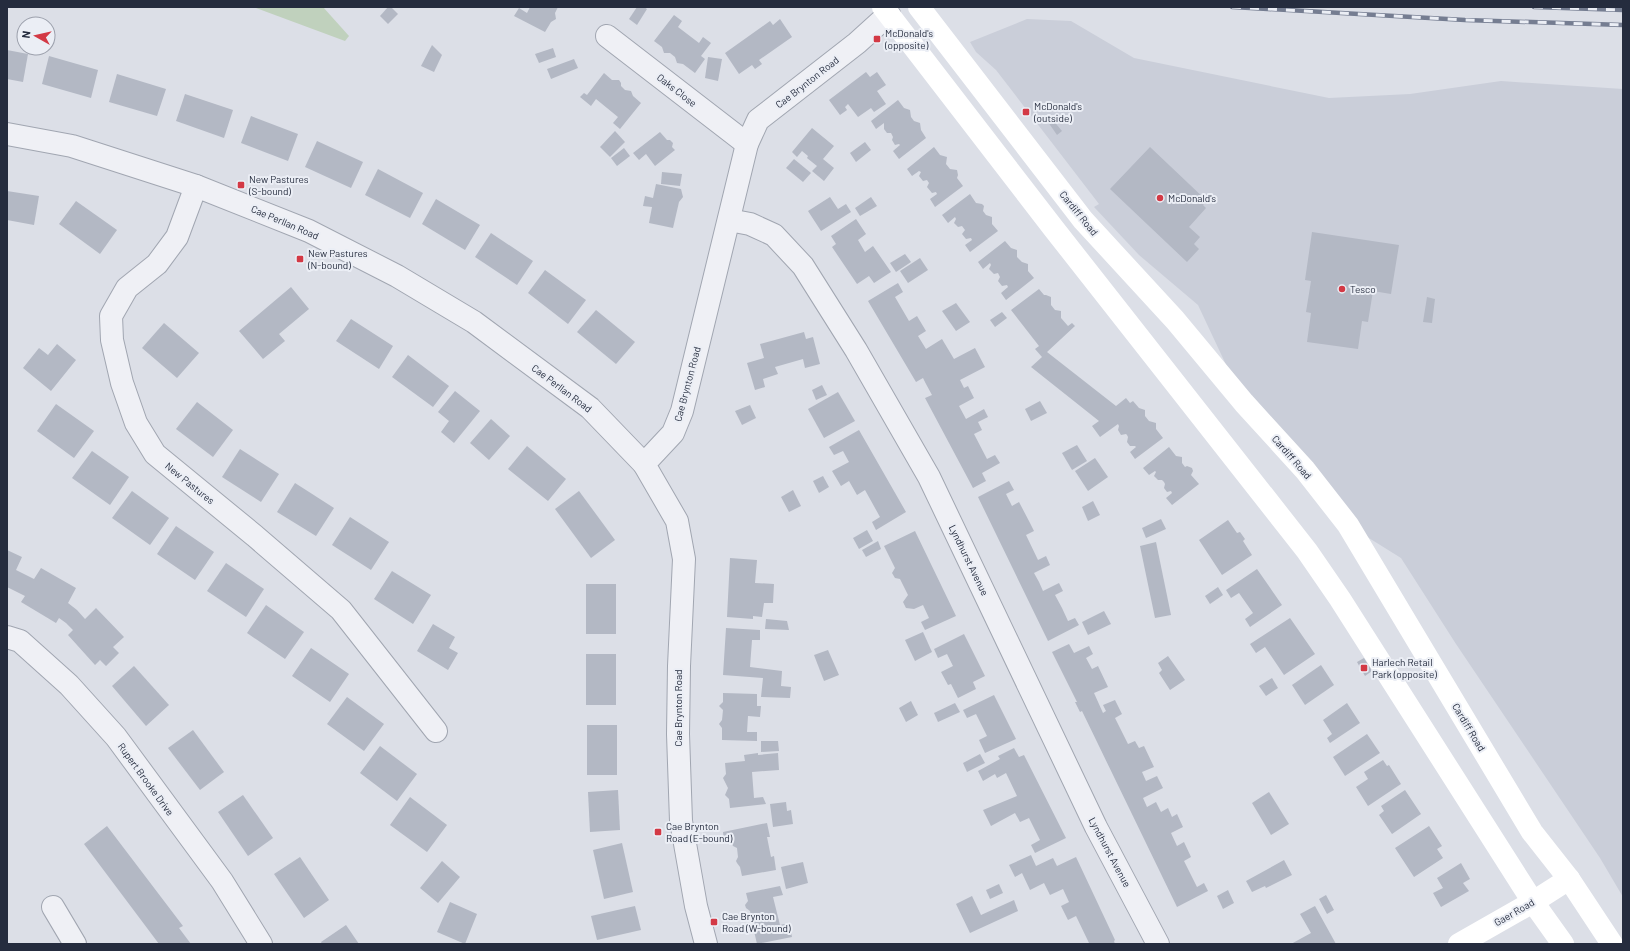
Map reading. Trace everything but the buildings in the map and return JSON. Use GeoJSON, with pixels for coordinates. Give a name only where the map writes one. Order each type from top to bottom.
{"type":"FeatureCollection","features":[{"type":"Feature","properties":{"kind":"main road","name":"Cardiff Road"},"geometry":{"type":"LineString","coordinates":[[919,7],[1084,220],[1175,320],[1244,403],[1305,470],[1348,525],[1532,832],[1569,879],[1612,944]]}},
{"type":"Feature","properties":{"kind":"main road"},"geometry":{"type":"LineString","coordinates":[[886,10],[1054,230],[1307,550],[1533,902],[1564,944]]}},
{"type":"Feature","properties":{"kind":"main road","name":"Gaer Road"},"geometry":{"type":"LineString","coordinates":[[1459,944],[1533,902],[1569,879]]}},
{"type":"Feature","properties":{"kind":"street","name":"Cae Brynton Road"},"geometry":{"type":"LineString","coordinates":[[706,944],[696,906],[681,821],[678,734],[679,666],[684,559],[677,521],[644,464],[673,433],[682,411],[747,144],[758,120],[857,43],[886,10]]}},
{"type":"Feature","properties":{"kind":"street","name":"Oaks Close"},"geometry":{"type":"LineString","coordinates":[[607,36],[747,144]]}},
{"type":"Feature","properties":{"kind":"street","name":"Cae Perllan Road"},"geometry":{"type":"LineString","coordinates":[[7,134],[72,146],[196,186],[309,231],[397,276],[474,322],[590,408],[644,464]]}},
{"type":"Feature","properties":{"kind":"street","name":"New Pastures"},"geometry":{"type":"LineString","coordinates":[[196,186],[177,237],[157,264],[127,288],[111,316],[112,340],[118,368],[136,423],[155,454],[255,536],[341,610],[436,731]]}},
{"type":"Feature","properties":{"kind":"street","name":"Lyndhurst Avenue"},"geometry":{"type":"LineString","coordinates":[[729,220],[750,224],[774,235],[803,266],[856,350],[929,477],[1096,827],[1158,944]]}},
{"type":"Feature","properties":{"kind":"street","name":"Rupert Brooke Drive"},"geometry":{"type":"LineString","coordinates":[[7,637],[20,641],[69,685],[116,737],[222,882],[261,944]]}},
{"type":"Feature","properties":{"kind":"street"},"geometry":{"type":"LineString","coordinates":[[54,907],[75,944]]}},
{"type":"Feature","properties":{"kind":"shaded area"},"geometry":{"type":"Polygon","coordinates":[[[1027,19],[1071,21],[1134,58],[1329,98],[1410,94],[1501,81],[1623,89],[1623,897],[1600,858],[1456,644],[1401,558],[1348,525],[1244,403],[1198,305],[1139,255],[1094,207],[1099,204],[996,70],[976,52],[970,42],[1027,19]]]}},
{"type":"Feature","properties":{"kind":"green space"},"geometry":{"type":"Polygon","coordinates":[[[253,7],[323,7],[349,36],[345,41],[253,7]]]}},
{"type":"Feature","properties":{"kind":"railway"},"geometry":{"type":"LineString","coordinates":[[1232,7],[1465,20],[1623,25]]}},
{"type":"Feature","properties":{"kind":"railway"},"geometry":{"type":"LineString","coordinates":[[1534,7],[1623,10]]}},
{"type":"Feature","properties":{"kind":"place","name":"McDonald's (opposite)"},"geometry":{"type":"Point","coordinates":[877,39]}},
{"type":"Feature","properties":{"kind":"place","name":"McDonald's (outside)"},"geometry":{"type":"Point","coordinates":[1026,112]}},
{"type":"Feature","properties":{"kind":"place","name":"New Pastures (S-bound)"},"geometry":{"type":"Point","coordinates":[241,185]}},
{"type":"Feature","properties":{"kind":"place","name":"McDonald's"},"geometry":{"type":"Point","coordinates":[1160,198]}},
{"type":"Feature","properties":{"kind":"place","name":"New Pastures (N-bound)"},"geometry":{"type":"Point","coordinates":[300,259]}},
{"type":"Feature","properties":{"kind":"place","name":"Tesco"},"geometry":{"type":"Point","coordinates":[1342,289]}},
{"type":"Feature","properties":{"kind":"place","name":"Harlech Retail Park (opposite)"},"geometry":{"type":"Point","coordinates":[1364,668]}},
{"type":"Feature","properties":{"kind":"place","name":"Cae Brynton Road (E-bound)"},"geometry":{"type":"Point","coordinates":[658,832]}},
{"type":"Feature","properties":{"kind":"place","name":"Cae Brynton Road (W-bound)"},"geometry":{"type":"Point","coordinates":[714,922]}}]}
